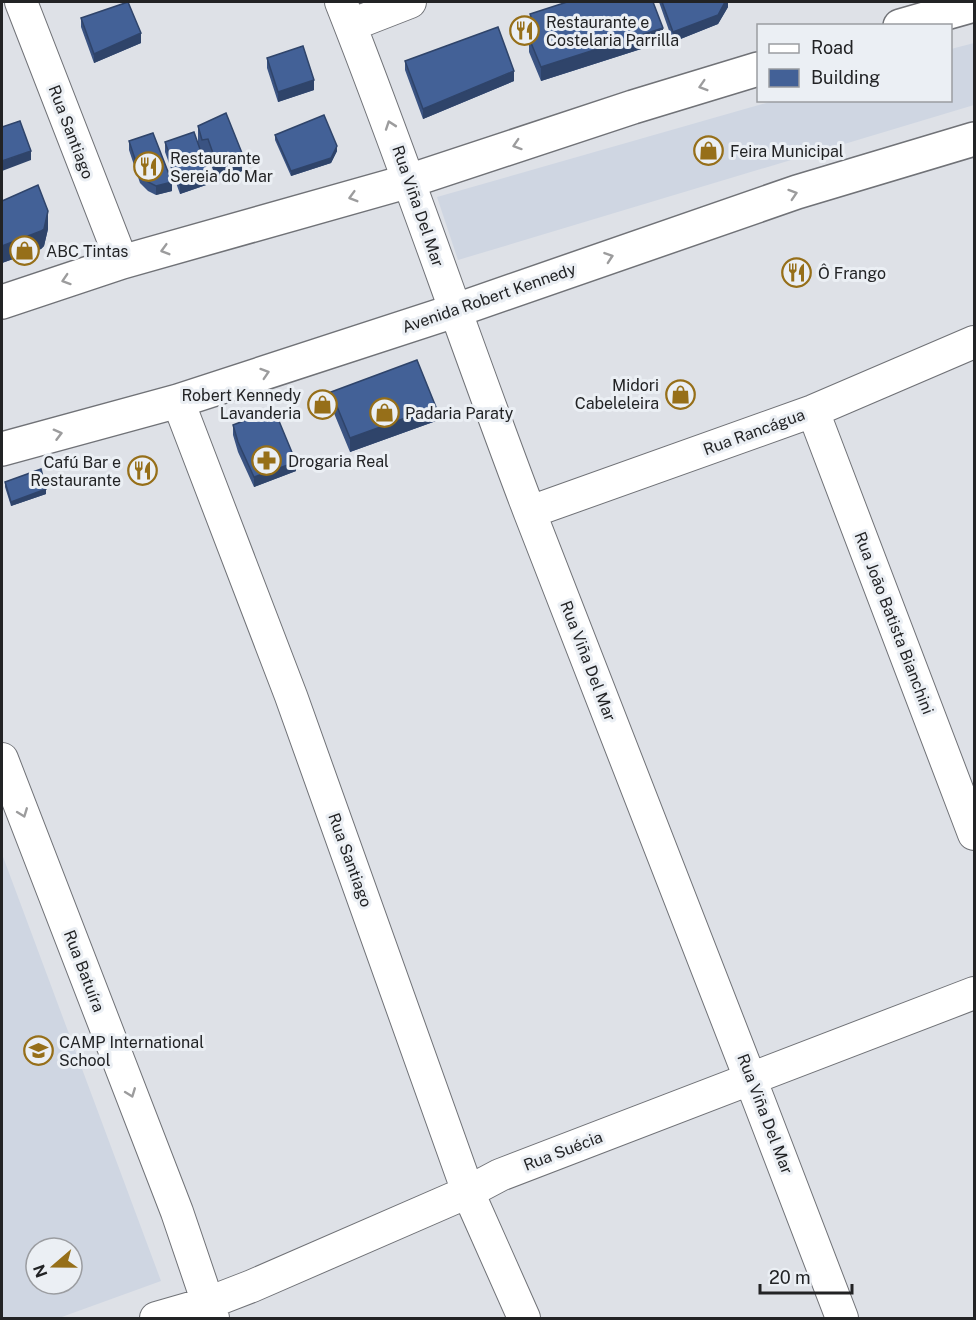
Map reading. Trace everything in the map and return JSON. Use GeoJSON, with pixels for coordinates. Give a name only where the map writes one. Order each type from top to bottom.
{"type":"FeatureCollection","features":[{"type":"Feature","properties":{"kind":"main road"},"geometry":{"type":"LineString","coordinates":[[907,24],[975,5]]}},
{"type":"Feature","properties":{"kind":"main road"},"geometry":{"type":"LineString","coordinates":[[2,302],[122,262],[409,181],[633,107],[757,70]]}},
{"type":"Feature","properties":{"kind":"main road","name":"Avenida Robert Kennedy"},"geometry":{"type":"LineString","coordinates":[[2,449],[178,401],[454,311],[797,192],[975,139]]}},
{"type":"Feature","properties":{"kind":"street","name":"Rua Santiago"},"geometry":{"type":"LineString","coordinates":[[21,2],[122,262]]}},
{"type":"Feature","properties":{"kind":"street"},"geometry":{"type":"LineString","coordinates":[[346,13],[410,2]]}},
{"type":"Feature","properties":{"kind":"street","name":"Rua Viña Del Mar"},"geometry":{"type":"LineString","coordinates":[[346,13],[384,108],[454,311],[530,512],[842,1318]]}},
{"type":"Feature","properties":{"kind":"street","name":"Rua Rancágua"},"geometry":{"type":"LineString","coordinates":[[530,512],[813,411],[975,342]]}},
{"type":"Feature","properties":{"kind":"street","name":"Rua Santiago"},"geometry":{"type":"LineString","coordinates":[[178,401],[291,696],[468,1192],[524,1318]]}},
{"type":"Feature","properties":{"kind":"street","name":"Rua João Batista Bianchini"},"geometry":{"type":"LineString","coordinates":[[813,411],[975,834]]}},
{"type":"Feature","properties":{"kind":"street","name":"Rua Batuíra"},"geometry":{"type":"LineString","coordinates":[[2,759],[177,1212],[210,1311]]}},
{"type":"Feature","properties":{"kind":"street","name":"Rua Suécia"},"geometry":{"type":"LineString","coordinates":[[156,1318],[210,1311],[252,1286],[468,1192],[500,1174],[975,993]]}},
{"type":"Feature","properties":{"kind":"shaded area","name":"Feira Municipal"},"geometry":{"type":"Polygon","coordinates":[[[974,43],[974,105],[458,260],[437,197],[770,102],[952,102],[952,49],[974,43]]]}},
{"type":"Feature","properties":{"kind":"shaded area","name":"CAMP International School"},"geometry":{"type":"Polygon","coordinates":[[[2,854],[161,1281],[59,1318],[2,1318],[2,854]]]}},
{"type":"Feature","properties":{"kind":"building"},"geometry":{"type":"Polygon","coordinates":[[[128,2],[141,33],[94,54],[81,18],[128,2]]]}},
{"type":"Feature","properties":{"kind":"building"},"geometry":{"type":"Polygon","coordinates":[[[567,2],[653,2],[663,28],[541,67],[529,38],[537,35],[530,14],[567,2]]]}},
{"type":"Feature","properties":{"kind":"building"},"geometry":{"type":"Polygon","coordinates":[[[662,2],[725,2],[718,15],[673,32],[662,2]]]}},
{"type":"Feature","properties":{"kind":"building"},"geometry":{"type":"Polygon","coordinates":[[[498,27],[514,71],[423,109],[405,61],[498,27]]]}},
{"type":"Feature","properties":{"kind":"building"},"geometry":{"type":"Polygon","coordinates":[[[303,46],[314,80],[278,92],[267,58],[303,46]]]}},
{"type":"Feature","properties":{"kind":"building"},"geometry":{"type":"Polygon","coordinates":[[[226,113],[242,153],[213,166],[214,156],[208,139],[202,140],[198,126],[226,113]]]}},
{"type":"Feature","properties":{"kind":"building"},"geometry":{"type":"Polygon","coordinates":[[[324,115],[337,146],[331,158],[291,171],[275,135],[324,115]]]}},
{"type":"Feature","properties":{"kind":"building"},"geometry":{"type":"Polygon","coordinates":[[[20,121],[31,151],[2,161],[2,127],[20,121]]]}},
{"type":"Feature","properties":{"kind":"building"},"geometry":{"type":"Polygon","coordinates":[[[194,132],[209,175],[180,185],[165,142],[194,132]]]}},
{"type":"Feature","properties":{"kind":"building","name":"Restaurante Sereia do Mar"},"geometry":{"type":"Polygon","coordinates":[[[153,133],[172,182],[156,186],[140,174],[129,141],[153,133]]]}},
{"type":"Feature","properties":{"kind":"building"},"geometry":{"type":"Polygon","coordinates":[[[38,185],[48,211],[44,229],[2,246],[2,201],[38,185]]]}},
{"type":"Feature","properties":{"kind":"building","name":"Padaria Paraty"},"geometry":{"type":"Polygon","coordinates":[[[417,360],[436,407],[350,438],[331,392],[417,360]]]}},
{"type":"Feature","properties":{"kind":"building","name":"Drogaria Real"},"geometry":{"type":"Polygon","coordinates":[[[274,409],[296,462],[254,477],[233,425],[274,409]]]}},
{"type":"Feature","properties":{"kind":"building"},"geometry":{"type":"Polygon","coordinates":[[[41,469],[46,489],[11,502],[5,482],[41,469]]]}},
{"type":"Feature","properties":{"kind":"place","name":"Restaurante e Costelaria Parrilla"},"geometry":{"type":"Point","coordinates":[525,31]}},
{"type":"Feature","properties":{"kind":"place","name":"Feira Municipal"},"geometry":{"type":"Point","coordinates":[709,151]}},
{"type":"Feature","properties":{"kind":"place","name":"Restaurante Sereia do Mar"},"geometry":{"type":"Point","coordinates":[149,167]}},
{"type":"Feature","properties":{"kind":"place","name":"ABC Tintas"},"geometry":{"type":"Point","coordinates":[25,251]}},
{"type":"Feature","properties":{"kind":"place","name":"Ô Frango"},"geometry":{"type":"Point","coordinates":[797,273]}},
{"type":"Feature","properties":{"kind":"place","name":"Midori Cabeleleira"},"geometry":{"type":"Point","coordinates":[680,394]}},
{"type":"Feature","properties":{"kind":"place","name":"Robert Kennedy Lavanderia"},"geometry":{"type":"Point","coordinates":[322,404]}},
{"type":"Feature","properties":{"kind":"place","name":"Padaria Paraty"},"geometry":{"type":"Point","coordinates":[384,413]}},
{"type":"Feature","properties":{"kind":"place","name":"Drogaria Real"},"geometry":{"type":"Point","coordinates":[267,461]}},
{"type":"Feature","properties":{"kind":"place","name":"Cafú Bar e Restaurante"},"geometry":{"type":"Point","coordinates":[142,471]}},
{"type":"Feature","properties":{"kind":"place","name":"CAMP International School"},"geometry":{"type":"Point","coordinates":[38,1051]}}]}
